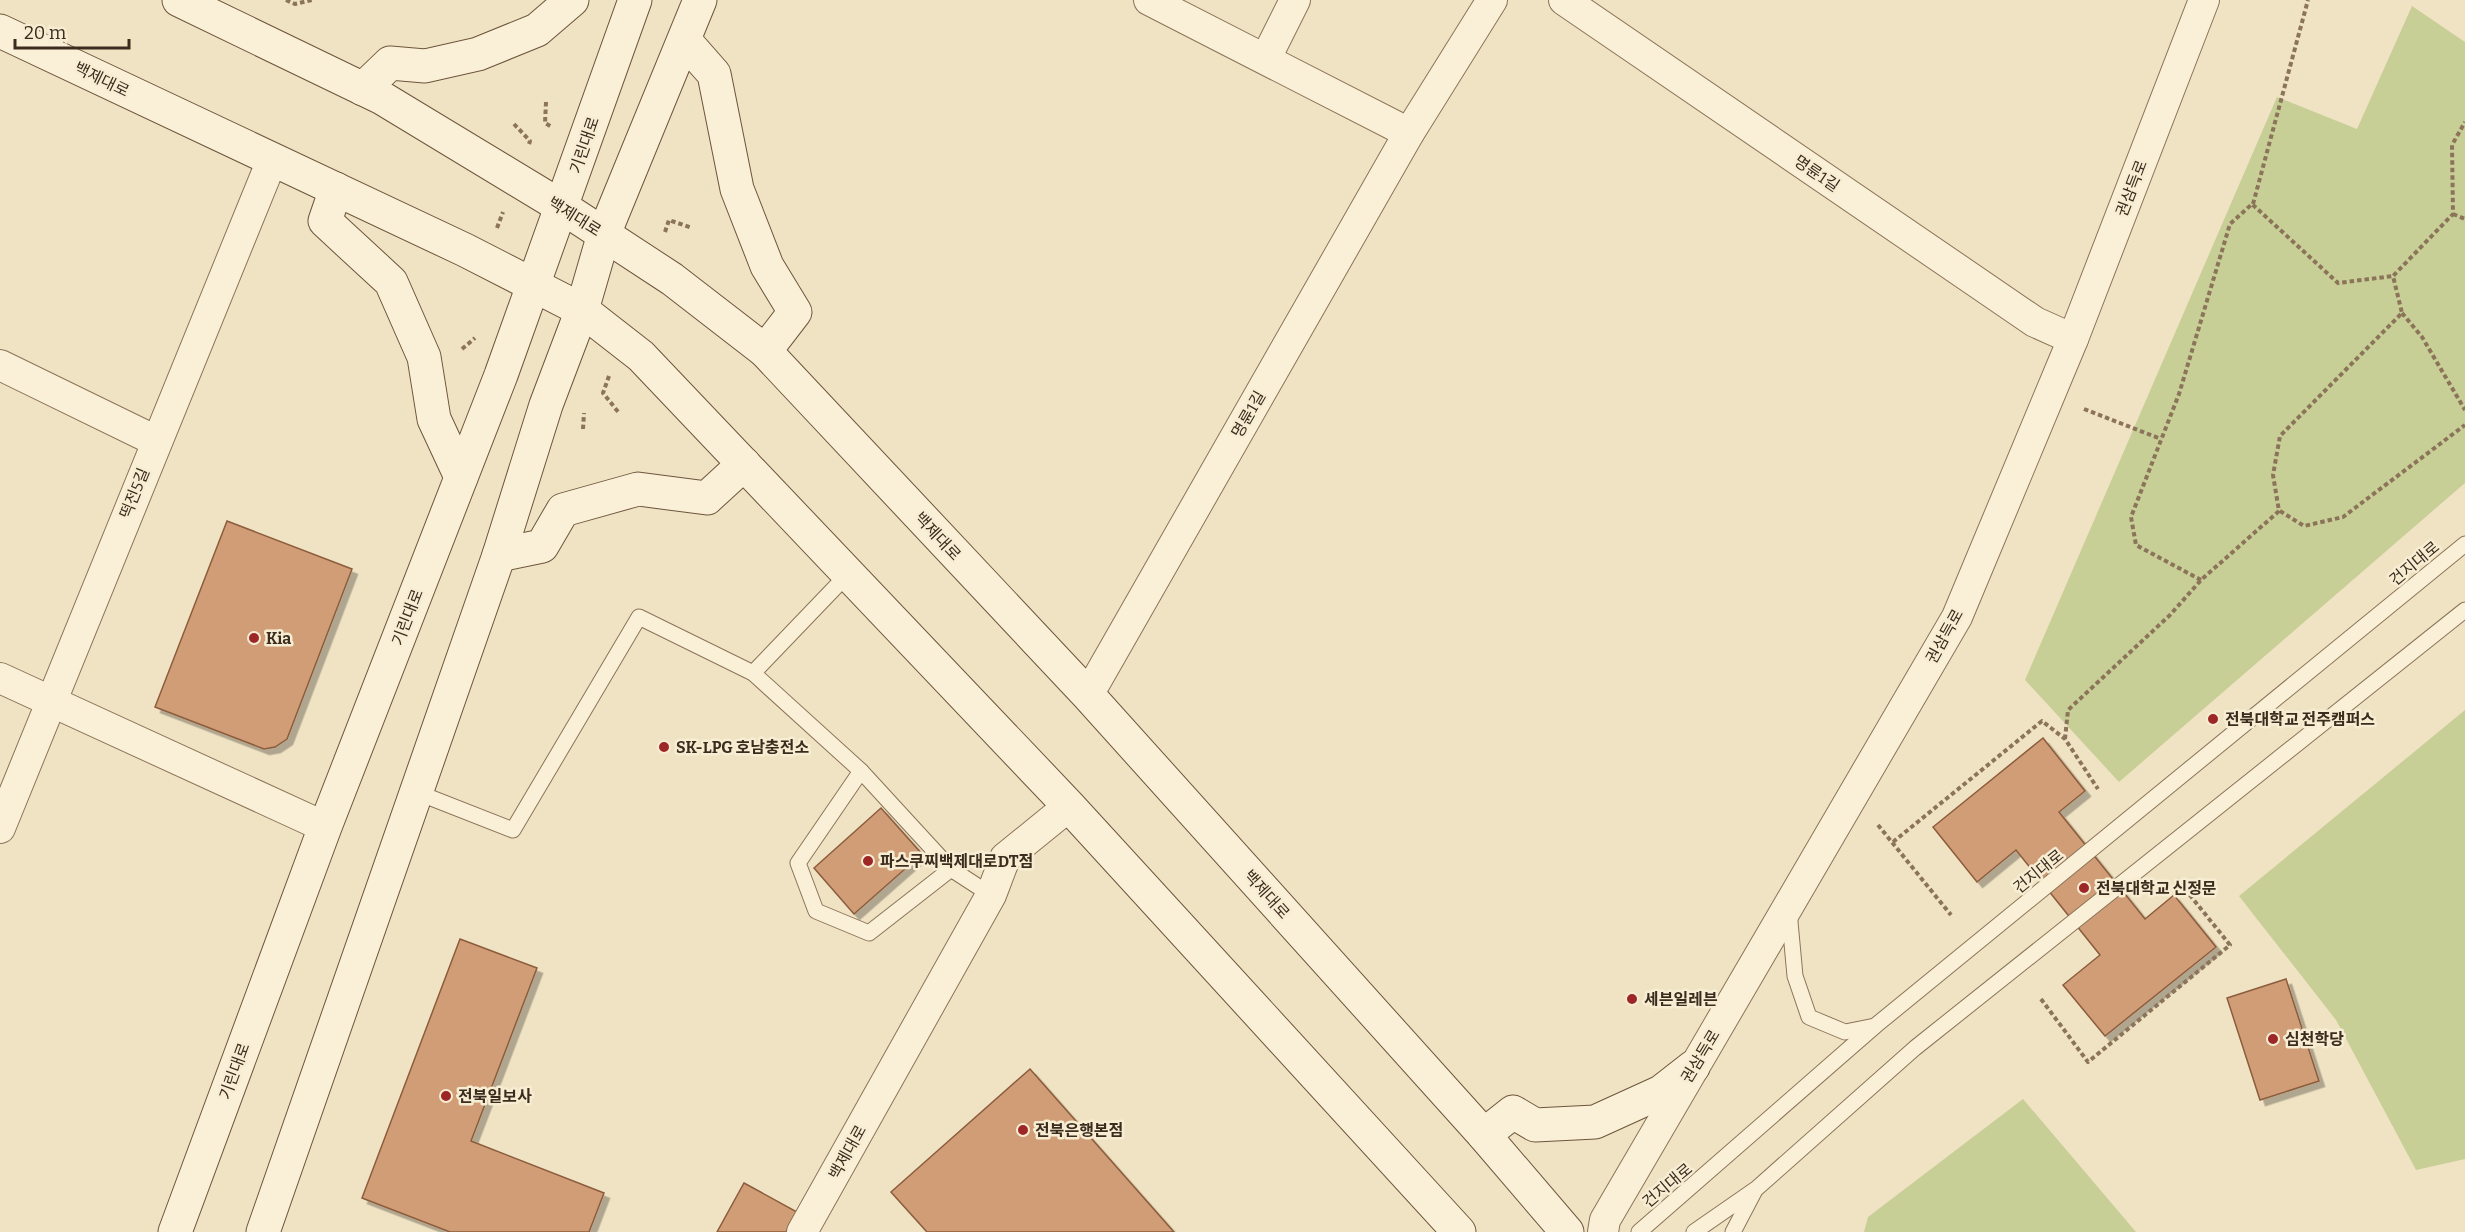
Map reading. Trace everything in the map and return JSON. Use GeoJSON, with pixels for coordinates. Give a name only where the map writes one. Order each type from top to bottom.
{"type":"FeatureCollection","features":[{"type":"Feature","properties":{"kind":"street","name":"백제대로"},"geometry":{"type":"LineString","coordinates":[[179,0],[382,98],[604,234],[672,279],[765,351],[1088,695],[1484,1135],[1566,1232]]}},
{"type":"Feature","properties":{"kind":"street"},"geometry":{"type":"LineString","coordinates":[[363,89],[390,63],[425,66],[478,54],[537,30],[572,0]]}},
{"type":"Feature","properties":{"kind":"street","name":"기린대로"},"geometry":{"type":"LineString","coordinates":[[175,1232],[325,827],[533,286],[635,0]]}},
{"type":"Feature","properties":{"kind":"street"},"geometry":{"type":"LineString","coordinates":[[263,1232],[499,555],[546,405],[582,310],[604,234],[700,0]]}},
{"type":"Feature","properties":{"kind":"street"},"geometry":{"type":"LineString","coordinates":[[1149,0],[1266,58],[1408,133]]}},
{"type":"Feature","properties":{"kind":"street"},"geometry":{"type":"LineString","coordinates":[[1266,58],[1295,0]]}},
{"type":"Feature","properties":{"kind":"street","name":"명륜1길"},"geometry":{"type":"LineString","coordinates":[[1088,695],[1408,133],[1492,0]]}},
{"type":"Feature","properties":{"kind":"street","name":"명륜1길"},"geometry":{"type":"LineString","coordinates":[[1564,0],[2035,322],[2073,339]]}},
{"type":"Feature","properties":{"kind":"street","name":"권삼득로"},"geometry":{"type":"LineString","coordinates":[[1603,1232],[1605,1220],[1693,1067],[1789,908],[1957,617],[2073,339],[2204,0]]}},
{"type":"Feature","properties":{"kind":"street","name":"백제대로"},"geometry":{"type":"LineString","coordinates":[[0,31],[336,189],[582,310],[641,356],[1069,806],[1459,1232]]}},
{"type":"Feature","properties":{"kind":"street"},"geometry":{"type":"LineString","coordinates":[[685,40],[714,74],[737,189],[767,266],[795,312],[765,351]]}},
{"type":"Feature","properties":{"kind":"street","name":"떡전5길"},"geometry":{"type":"LineString","coordinates":[[0,828],[272,160]]}},
{"type":"Feature","properties":{"kind":"street"},"geometry":{"type":"LineString","coordinates":[[336,189],[325,221],[391,282],[424,357],[434,419],[461,477]]}},
{"type":"Feature","properties":{"kind":"street"},"geometry":{"type":"LineString","coordinates":[[0,365],[156,441]]}},
{"type":"Feature","properties":{"kind":"street"},"geometry":{"type":"LineString","coordinates":[[499,555],[542,546],[563,510],[638,489],[706,498],[744,464]]}},
{"type":"Feature","properties":{"kind":"street"},"geometry":{"type":"LineString","coordinates":[[0,678],[325,827]]}},
{"type":"Feature","properties":{"kind":"street","name":"백제대로"},"geometry":{"type":"LineString","coordinates":[[802,1232],[991,896],[1005,858],[1069,806]]}},
{"type":"Feature","properties":{"kind":"street"},"geometry":{"type":"LineString","coordinates":[[1484,1135],[1514,1112],[1535,1125],[1595,1122],[1660,1092],[1693,1067]]}},
{"type":"Feature","properties":{"kind":"lane","name":"건지대로"},"geometry":{"type":"LineString","coordinates":[[1640,1232],[1875,1026],[2465,544]]}},
{"type":"Feature","properties":{"kind":"lane"},"geometry":{"type":"LineString","coordinates":[[753,673],[848,574]]}},
{"type":"Feature","properties":{"kind":"lane"},"geometry":{"type":"LineString","coordinates":[[1694,1232],[1756,1189],[1915,1048],[2465,610]]}},
{"type":"Feature","properties":{"kind":"lane"},"geometry":{"type":"LineString","coordinates":[[416,792],[513,830],[639,616],[753,673],[861,771],[951,869],[991,896]]}},
{"type":"Feature","properties":{"kind":"lane"},"geometry":{"type":"LineString","coordinates":[[861,771],[798,863],[816,911],[869,933],[951,869]]}},
{"type":"Feature","properties":{"kind":"lane"},"geometry":{"type":"LineString","coordinates":[[1789,908],[1796,976],[1809,1017],[1845,1032],[1875,1026]]}},
{"type":"Feature","properties":{"kind":"lane"},"geometry":{"type":"LineString","coordinates":[[1733,1232],[1756,1189]]}},
{"type":"Feature","properties":{"kind":"path"},"geometry":{"type":"LineString","coordinates":[[286,0],[296,4],[312,0]]}},
{"type":"Feature","properties":{"kind":"path"},"geometry":{"type":"LineString","coordinates":[[2201,580],[2136,545],[2131,517],[2179,394],[2230,224],[2253,205],[2308,0]]}},
{"type":"Feature","properties":{"kind":"path"},"geometry":{"type":"LineString","coordinates":[[2253,205],[2338,283],[2393,276],[2453,214],[2452,145],[2465,122]]}},
{"type":"Feature","properties":{"kind":"path"},"geometry":{"type":"LineString","coordinates":[[2453,214],[2465,219]]}},
{"type":"Feature","properties":{"kind":"path"},"geometry":{"type":"LineString","coordinates":[[2393,276],[2402,313],[2422,337],[2465,410]]}},
{"type":"Feature","properties":{"kind":"path"},"geometry":{"type":"LineString","coordinates":[[2402,313],[2280,436],[2273,475],[2279,511],[2304,526],[2343,517],[2465,425]]}},
{"type":"Feature","properties":{"kind":"path"},"geometry":{"type":"LineString","coordinates":[[2084,409],[2161,439]]}},
{"type":"Feature","properties":{"kind":"path"},"geometry":{"type":"LineString","coordinates":[[2065,739],[2068,710],[2170,615],[2201,580],[2279,511]]}},
{"type":"Feature","properties":{"kind":"path"},"geometry":{"type":"LineString","coordinates":[[1893,842],[2042,721],[2065,739],[2098,789]]}},
{"type":"Feature","properties":{"kind":"path"},"geometry":{"type":"LineString","coordinates":[[1878,825],[1951,915]]}},
{"type":"Feature","properties":{"kind":"path"},"geometry":{"type":"LineString","coordinates":[[2041,999],[2088,1062],[2230,945],[2177,879]]}},
{"type":"Feature","properties":{"kind":"green space"},"geometry":{"type":"Polygon","coordinates":[[[2412,6],[2465,42],[2465,483],[2119,782],[2025,680],[2277,97],[2357,129],[2412,6]]]}},
{"type":"Feature","properties":{"kind":"green space"},"geometry":{"type":"Polygon","coordinates":[[[2465,710],[2465,1159],[2416,1170],[2336,1020],[2239,896],[2465,710]]]}},
{"type":"Feature","properties":{"kind":"green space"},"geometry":{"type":"Polygon","coordinates":[[[2023,1099],[2136,1232],[1864,1232],[1868,1217],[2023,1099]]]}},
{"type":"Feature","properties":{"kind":"building","name":"Kia"},"geometry":{"type":"Polygon","coordinates":[[[227,521],[352,569],[287,739],[275,747],[264,749],[155,707],[227,521]]]}},
{"type":"Feature","properties":{"kind":"building","name":"전북대학교 신정문"},"geometry":{"type":"Polygon","coordinates":[[[2043,738],[2085,791],[2059,812],[2145,919],[2174,895],[2216,947],[2105,1036],[2063,985],[2100,955],[2016,850],[1977,882],[1933,827],[2043,738]]]}},
{"type":"Feature","properties":{"kind":"building","name":"파스쿠찌백제대로DT점"},"geometry":{"type":"Polygon","coordinates":[[[881,808],[922,854],[854,914],[814,868],[881,808]]]}},
{"type":"Feature","properties":{"kind":"building"},"geometry":{"type":"Polygon","coordinates":[[[460,939],[537,968],[471,1141],[604,1193],[589,1232],[450,1232],[362,1198],[460,939]]]}},
{"type":"Feature","properties":{"kind":"building","name":"심천학당"},"geometry":{"type":"Polygon","coordinates":[[[2286,979],[2319,1081],[2260,1100],[2227,998],[2286,979]]]}},
{"type":"Feature","properties":{"kind":"building","name":"전북은행본점"},"geometry":{"type":"Polygon","coordinates":[[[1030,1069],[1174,1232],[927,1232],[891,1192],[1030,1069]]]}},
{"type":"Feature","properties":{"kind":"building"},"geometry":{"type":"Polygon","coordinates":[[[744,1183],[797,1212],[786,1232],[717,1232],[744,1183]]]}},
{"type":"Feature","properties":{"kind":"place","name":"Kia"},"geometry":{"type":"Point","coordinates":[254,638]}},
{"type":"Feature","properties":{"kind":"place","name":"전북대학교 전주캠퍼스"},"geometry":{"type":"Point","coordinates":[2213,719]}},
{"type":"Feature","properties":{"kind":"place","name":"SK-LPG 호남충전소"},"geometry":{"type":"Point","coordinates":[664,747]}},
{"type":"Feature","properties":{"kind":"place","name":"파스쿠찌백제대로DT점"},"geometry":{"type":"Point","coordinates":[868,861]}},
{"type":"Feature","properties":{"kind":"place","name":"전북대학교 신정문"},"geometry":{"type":"Point","coordinates":[2084,888]}},
{"type":"Feature","properties":{"kind":"place","name":"세븐일레븐"},"geometry":{"type":"Point","coordinates":[1632,999]}},
{"type":"Feature","properties":{"kind":"place","name":"심천학당"},"geometry":{"type":"Point","coordinates":[2273,1039]}},
{"type":"Feature","properties":{"kind":"place","name":"전북일보사"},"geometry":{"type":"Point","coordinates":[446,1096]}},
{"type":"Feature","properties":{"kind":"place","name":"전북은행본점"},"geometry":{"type":"Point","coordinates":[1023,1130]}}]}
